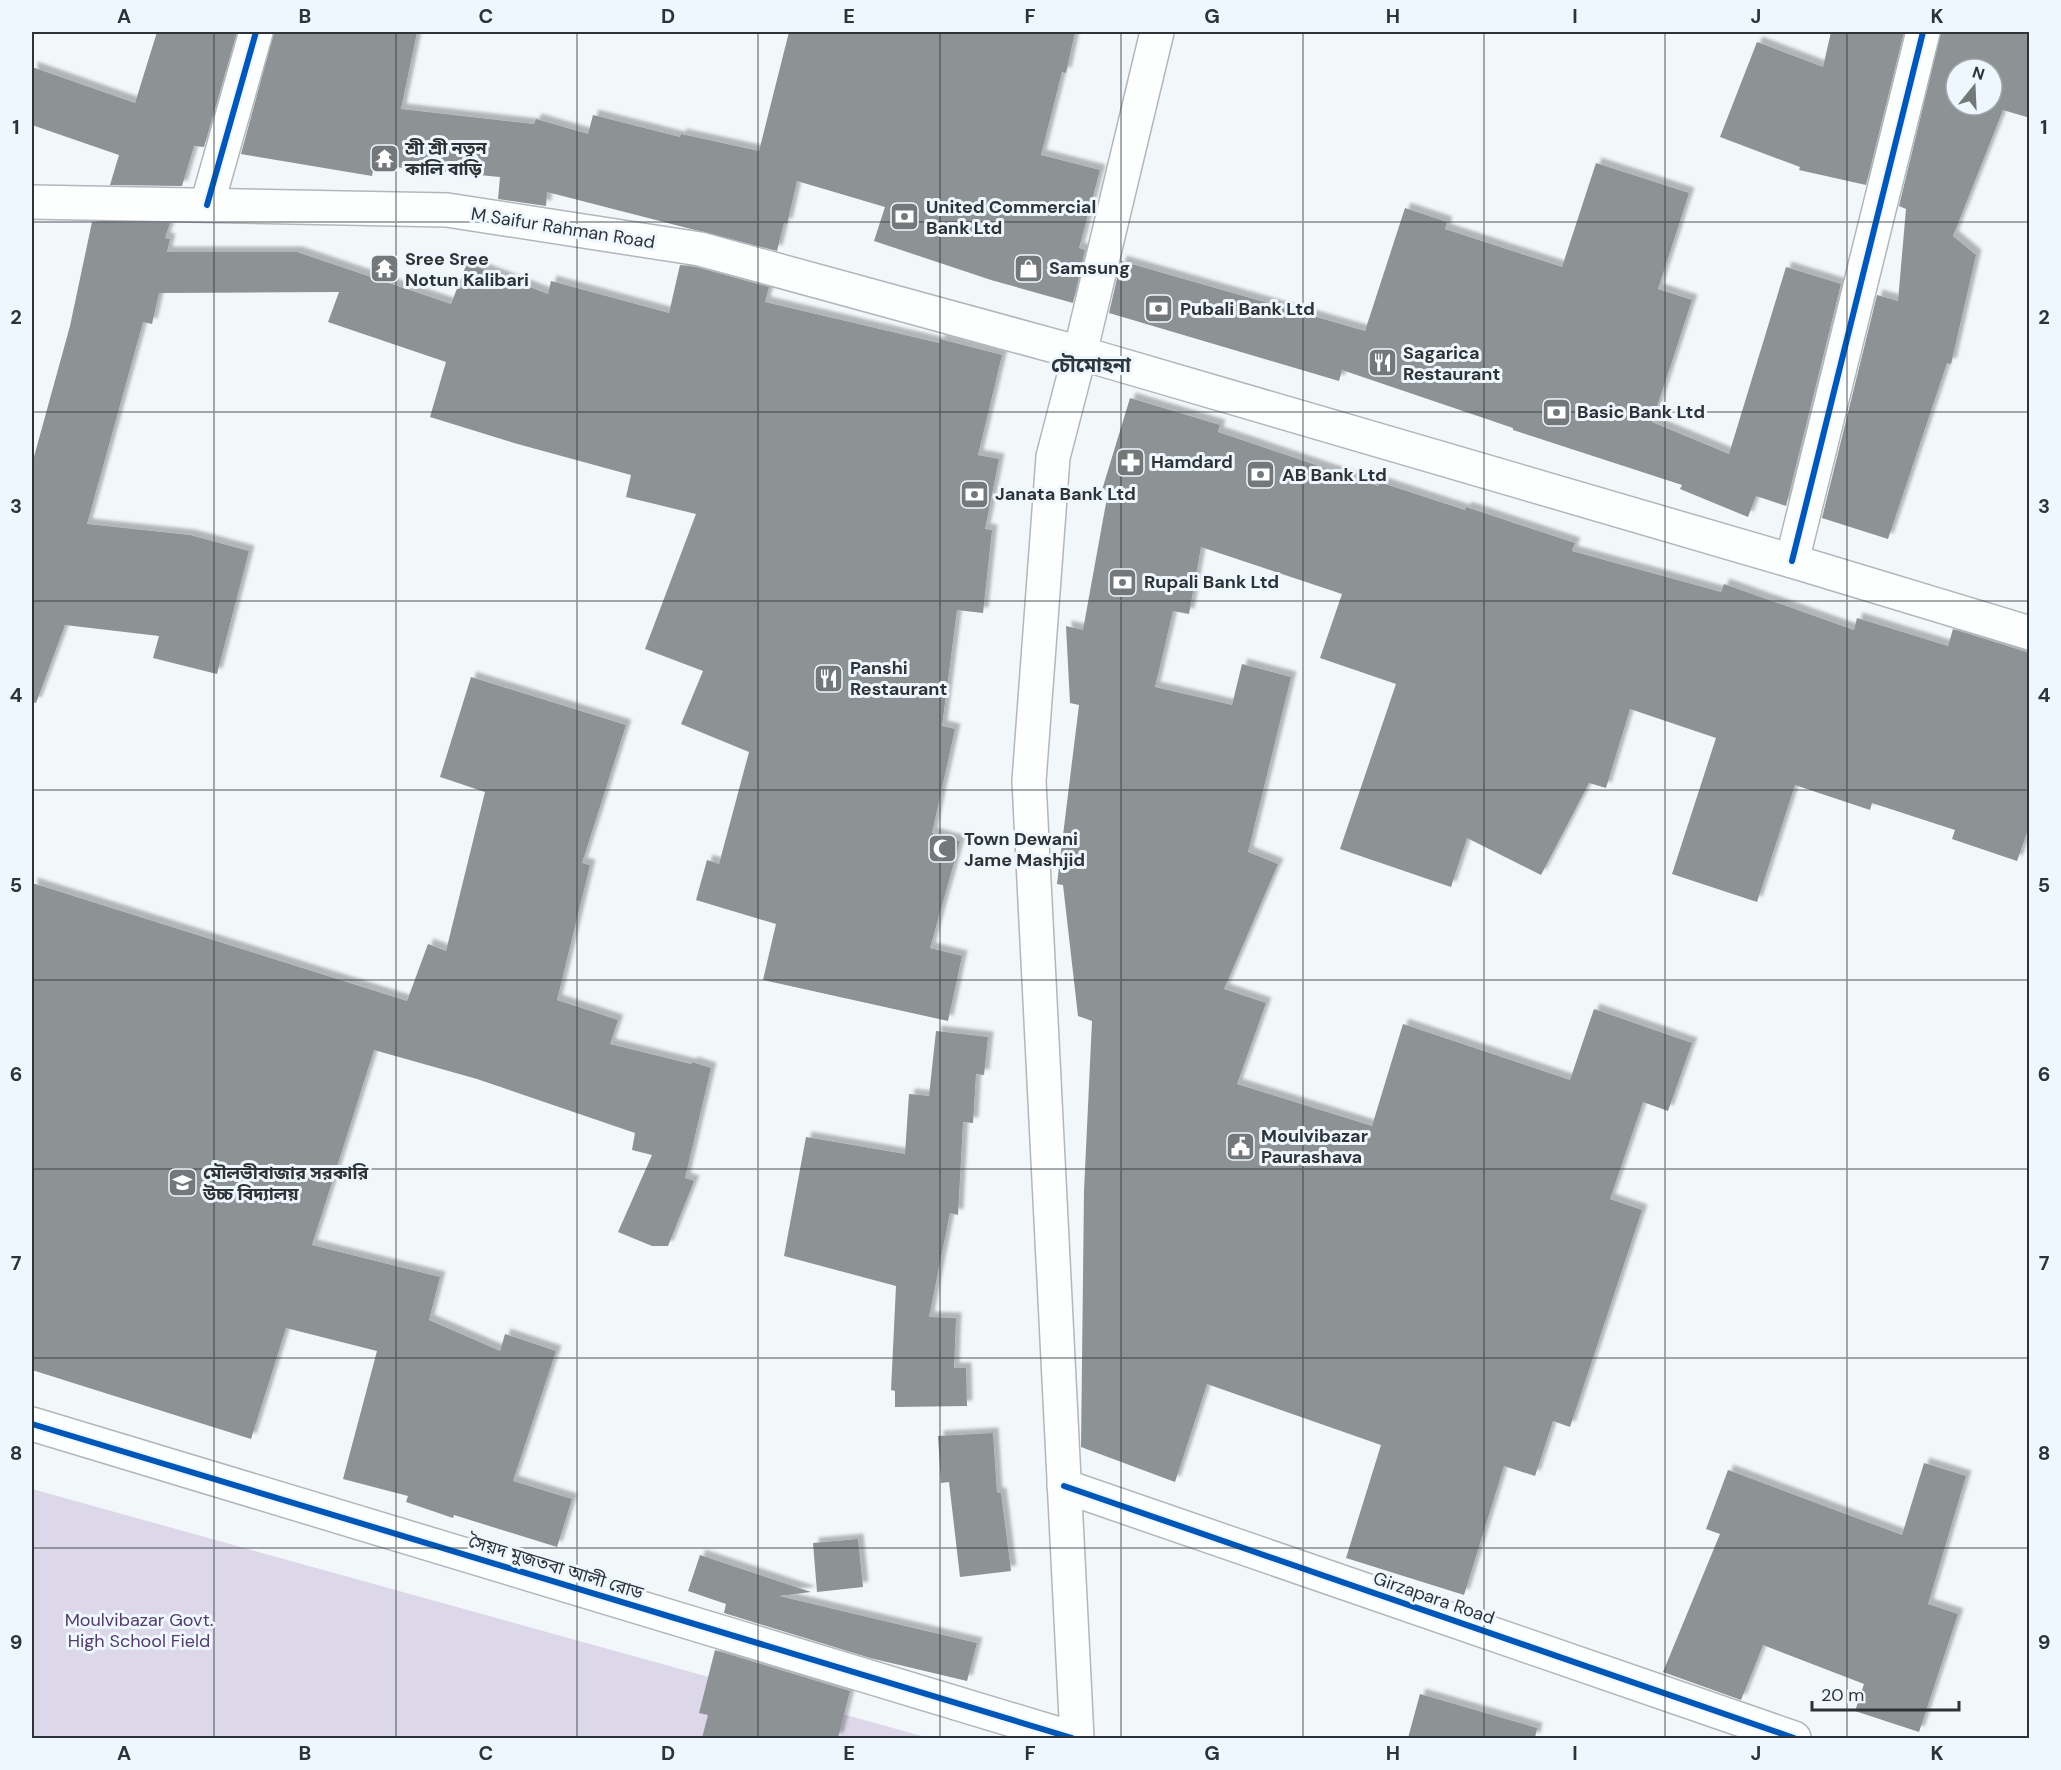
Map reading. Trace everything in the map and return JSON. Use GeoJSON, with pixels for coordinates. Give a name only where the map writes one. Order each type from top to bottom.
{"type":"FeatureCollection","features":[{"type":"Feature","properties":{"kind":"main road"},"geometry":{"type":"LineString","coordinates":[[207,205],[256,32]]}},
{"type":"Feature","properties":{"kind":"main road"},"geometry":{"type":"LineString","coordinates":[[1077,1738],[1029,781],[1053,457],[1157,32]]}},
{"type":"Feature","properties":{"kind":"main road"},"geometry":{"type":"LineString","coordinates":[[1792,561],[1923,32]]}},
{"type":"Feature","properties":{"kind":"main road","name":"M Saifur Rahman Road"},"geometry":{"type":"LineString","coordinates":[[32,202],[447,210],[700,249],[1080,353],[2030,633]]}},
{"type":"Feature","properties":{"kind":"main road","name":"সৈয়দ মুজতবা আলী রোড"},"geometry":{"type":"LineString","coordinates":[[32,1424],[1072,1738]]}},
{"type":"Feature","properties":{"kind":"main road","name":"Girzapara Road"},"geometry":{"type":"LineString","coordinates":[[1064,1486],[1794,1738]]}},
{"type":"Feature","properties":{"kind":"green space","name":"Moulvibazar Govt. High School Field"},"geometry":{"type":"Polygon","coordinates":[[[32,1489],[929,1738],[32,1738],[32,1489]]]}},
{"type":"Feature","properties":{"kind":"building"},"geometry":{"type":"Polygon","coordinates":[[[157,32],[237,32],[204,147],[194,146],[182,186],[110,185],[119,155],[32,125],[32,67],[135,103],[157,32]]]}},
{"type":"Feature","properties":{"kind":"building"},"geometry":{"type":"Polygon","coordinates":[[[274,32],[417,32],[401,109],[534,124],[536,119],[588,134],[593,115],[680,137],[681,134],[759,151],[789,32],[1075,32],[1066,73],[1062,72],[1041,155],[1100,170],[1079,248],[1085,250],[1073,303],[991,280],[874,241],[885,207],[797,181],[787,224],[784,223],[777,251],[547,192],[546,206],[498,199],[500,177],[374,165],[372,176],[241,154],[274,32]]]}},
{"type":"Feature","properties":{"kind":"building"},"geometry":{"type":"Polygon","coordinates":[[[1831,32],[1904,32],[1866,185],[1799,170],[1800,167],[1720,137],[1757,42],[1823,67],[1831,32]]]}},
{"type":"Feature","properties":{"kind":"building"},"geometry":{"type":"Polygon","coordinates":[[[1941,32],[2030,32],[2030,118],[2004,110],[2004,57],[1944,57],[1944,117],[2000,117],[1953,236],[1976,255],[1951,364],[1947,363],[1888,539],[1822,518],[1877,295],[1898,301],[1906,209],[1899,206],[1941,32]]]}},
{"type":"Feature","properties":{"kind":"building"},"geometry":{"type":"Polygon","coordinates":[[[1596,163],[1689,193],[1658,289],[1692,300],[1652,422],[1729,454],[1786,267],[1841,284],[1786,506],[1756,496],[1748,517],[1680,489],[1682,485],[1513,430],[1513,428],[1342,370],[1339,381],[1109,313],[1121,261],[1365,331],[1405,208],[1447,222],[1445,229],[1562,267],[1596,163]]]}},
{"type":"Feature","properties":{"kind":"building"},"geometry":{"type":"Polygon","coordinates":[[[92,222],[170,223],[165,238],[170,239],[167,252],[297,252],[451,304],[467,263],[548,294],[551,281],[669,313],[680,265],[696,267],[769,287],[765,302],[939,343],[940,339],[1002,355],[978,455],[999,459],[985,529],[992,530],[983,613],[957,610],[942,726],[955,729],[932,833],[960,841],[930,948],[962,956],[948,1021],[763,980],[776,924],[696,900],[707,860],[719,864],[749,752],[681,724],[703,671],[645,649],[696,514],[626,497],[631,475],[430,417],[446,362],[328,322],[339,292],[159,293],[152,324],[143,322],[87,524],[190,535],[249,551],[217,674],[153,658],[159,636],[65,625],[36,703],[32,702],[32,464],[70,326],[92,222]]]}},
{"type":"Feature","properties":{"kind":"building"},"geometry":{"type":"Polygon","coordinates":[[[1130,398],[1220,425],[1218,432],[1378,486],[1379,482],[1465,510],[1466,507],[1575,543],[1572,551],[1721,592],[1724,584],[1854,630],[1857,618],[1948,646],[1953,629],[2030,653],[2030,824],[2017,861],[1952,839],[1955,830],[1872,803],[1870,810],[1795,785],[1757,902],[1672,874],[1716,738],[1630,709],[1606,788],[1589,783],[1541,875],[1467,838],[1451,887],[1340,849],[1396,684],[1320,658],[1342,594],[1201,547],[1189,614],[1173,611],[1155,687],[1232,705],[1242,664],[1291,677],[1248,852],[1278,864],[1224,989],[1266,1003],[1237,1084],[1372,1126],[1403,1024],[1570,1080],[1594,1009],[1692,1043],[1668,1111],[1643,1102],[1610,1199],[1642,1210],[1570,1427],[1553,1421],[1535,1476],[1504,1466],[1464,1595],[1346,1558],[1381,1445],[1207,1384],[1175,1482],[1081,1447],[1084,1191],[1092,1021],[1078,1016],[1063,885],[1057,884],[1079,705],[1070,703],[1066,626],[1083,630],[1108,492],[1102,490],[1130,398]]]}},
{"type":"Feature","properties":{"kind":"building"},"geometry":{"type":"Polygon","coordinates":[[[471,677],[626,725],[582,863],[590,865],[557,1000],[618,1020],[610,1044],[711,1068],[685,1178],[694,1181],[668,1246],[652,1246],[618,1232],[652,1155],[632,1150],[635,1133],[477,1079],[374,1050],[312,1245],[440,1277],[429,1320],[500,1351],[505,1334],[556,1351],[513,1481],[572,1499],[557,1547],[454,1515],[453,1518],[406,1502],[408,1496],[343,1479],[377,1351],[286,1328],[251,1439],[32,1370],[32,883],[407,1001],[428,944],[446,951],[485,792],[440,777],[471,677]]]}},
{"type":"Feature","properties":{"kind":"building"},"geometry":{"type":"Polygon","coordinates":[[[936,1031],[988,1037],[984,1075],[976,1074],[973,1123],[963,1122],[958,1215],[950,1213],[929,1317],[956,1318],[954,1368],[966,1368],[967,1406],[895,1407],[895,1391],[891,1390],[896,1286],[784,1256],[806,1137],[905,1154],[909,1094],[929,1096],[936,1031]]]}},
{"type":"Feature","properties":{"kind":"building"},"geometry":{"type":"Polygon","coordinates":[[[993,1433],[997,1493],[1001,1493],[1011,1571],[960,1577],[949,1482],[941,1483],[938,1436],[993,1433]]]}},
{"type":"Feature","properties":{"kind":"building"},"geometry":{"type":"Polygon","coordinates":[[[1924,1463],[1966,1476],[1928,1604],[1958,1614],[1919,1732],[1855,1711],[1864,1684],[1763,1645],[1741,1700],[1663,1672],[1720,1534],[1706,1529],[1728,1470],[1902,1535],[1924,1463]]]}},
{"type":"Feature","properties":{"kind":"building"},"geometry":{"type":"Polygon","coordinates":[[[858,1539],[863,1587],[817,1592],[813,1543],[858,1539]]]}},
{"type":"Feature","properties":{"kind":"building"},"geometry":{"type":"Polygon","coordinates":[[[700,1555],[811,1592],[779,1596],[977,1643],[967,1681],[870,1658],[724,1613],[726,1604],[688,1591],[700,1555]]]}},
{"type":"Feature","properties":{"kind":"building"},"geometry":{"type":"Polygon","coordinates":[[[715,1650],[850,1691],[838,1738],[702,1738],[708,1715],[699,1713],[715,1650]]]}},
{"type":"Feature","properties":{"kind":"building"},"geometry":{"type":"Polygon","coordinates":[[[1420,1694],[1537,1728],[1535,1738],[1408,1738],[1420,1694]]]}},
{"type":"Feature","properties":{"kind":"cycle path"},"geometry":{"type":"LineString","coordinates":[[207,205],[256,32]]}},
{"type":"Feature","properties":{"kind":"cycle path"},"geometry":{"type":"LineString","coordinates":[[1792,561],[1923,32]]}},
{"type":"Feature","properties":{"kind":"cycle path"},"geometry":{"type":"LineString","coordinates":[[32,1424],[1072,1738]]}},
{"type":"Feature","properties":{"kind":"cycle path"},"geometry":{"type":"LineString","coordinates":[[1064,1486],[1794,1738]]}},
{"type":"Feature","properties":{"kind":"place","name":"শ্রী শ্রী নতুন কালি বাড়ি"},"geometry":{"type":"Point","coordinates":[384,158]}},
{"type":"Feature","properties":{"kind":"place","name":"United Commercial Bank Ltd"},"geometry":{"type":"Point","coordinates":[905,217]}},
{"type":"Feature","properties":{"kind":"place","name":"Samsung"},"geometry":{"type":"Point","coordinates":[1028,268]}},
{"type":"Feature","properties":{"kind":"place","name":"Sree Sree Notun Kalibari"},"geometry":{"type":"Point","coordinates":[384,269]}},
{"type":"Feature","properties":{"kind":"place","name":"Pubali Bank Ltd"},"geometry":{"type":"Point","coordinates":[1159,309]}},
{"type":"Feature","properties":{"kind":"place","name":"Sagarica Restaurant"},"geometry":{"type":"Point","coordinates":[1382,363]}},
{"type":"Feature","properties":{"kind":"place","name":"Basic Bank Ltd"},"geometry":{"type":"Point","coordinates":[1556,412]}},
{"type":"Feature","properties":{"kind":"place","name":"Hamdard"},"geometry":{"type":"Point","coordinates":[1130,462]}},
{"type":"Feature","properties":{"kind":"place","name":"AB Bank Ltd"},"geometry":{"type":"Point","coordinates":[1261,475]}},
{"type":"Feature","properties":{"kind":"place","name":"Janata Bank Ltd"},"geometry":{"type":"Point","coordinates":[974,494]}},
{"type":"Feature","properties":{"kind":"place","name":"Rupali Bank Ltd"},"geometry":{"type":"Point","coordinates":[1123,582]}},
{"type":"Feature","properties":{"kind":"place","name":"Panshi Restaurant"},"geometry":{"type":"Point","coordinates":[829,678]}},
{"type":"Feature","properties":{"kind":"place","name":"Town Dewani Jame Mashjid"},"geometry":{"type":"Point","coordinates":[943,849]}},
{"type":"Feature","properties":{"kind":"place","name":"Moulvibazar Paurashava"},"geometry":{"type":"Point","coordinates":[1240,1146]}},
{"type":"Feature","properties":{"kind":"place","name":"মৌলভীবাজার সরকারি উচ্চ বিদ্যালয়"},"geometry":{"type":"Point","coordinates":[182,1183]}},
{"type":"Feature","properties":{"kind":"district","name":"চৌমোহনা"},"geometry":{"type":"Point","coordinates":[1091,365]}}]}
